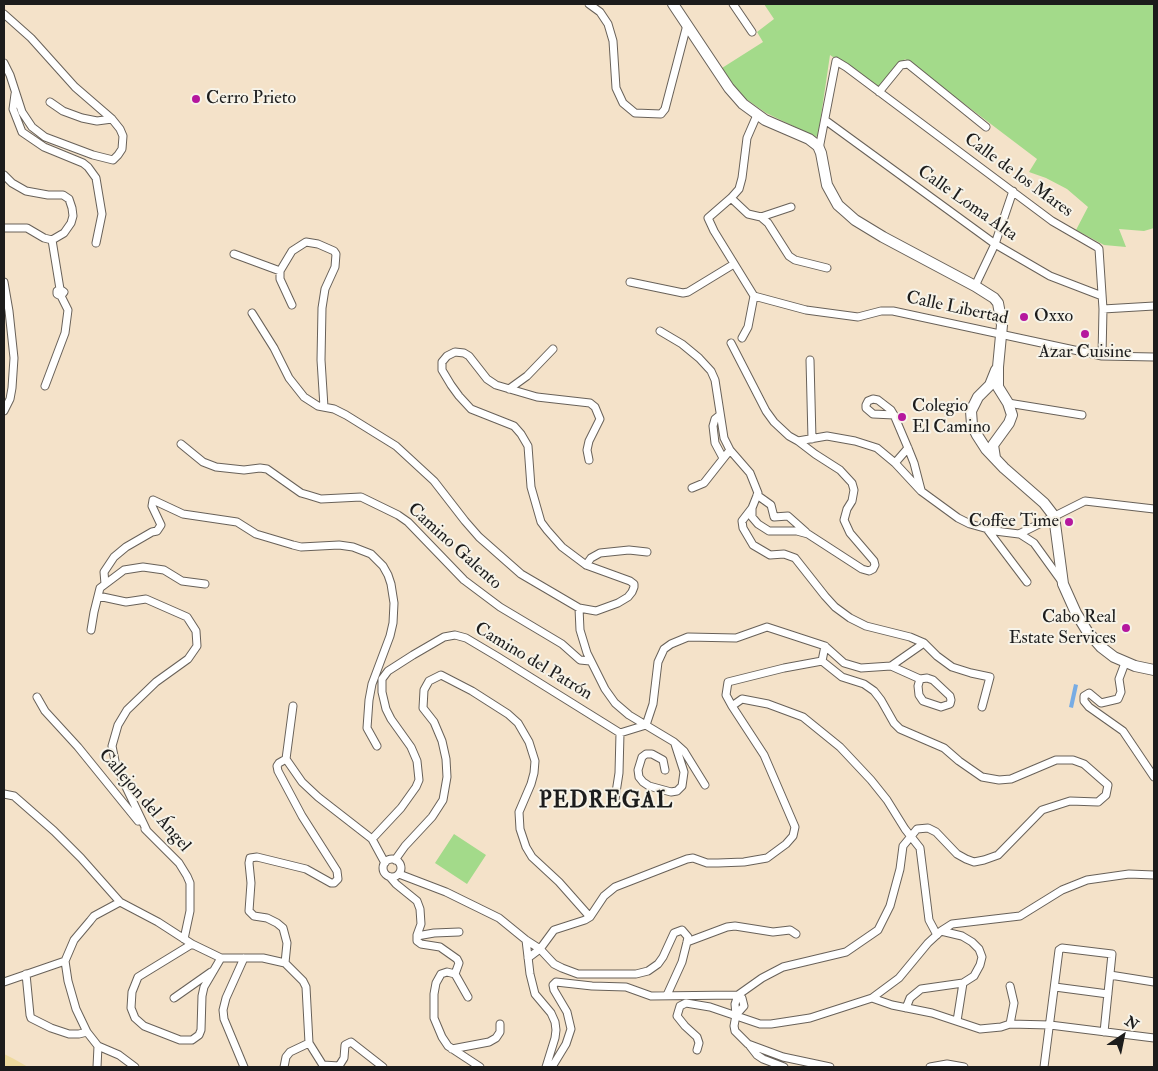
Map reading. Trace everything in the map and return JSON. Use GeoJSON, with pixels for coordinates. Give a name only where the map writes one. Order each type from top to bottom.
{"type":"FeatureCollection","features":[{"type":"Feature","properties":{"kind":"street"},"geometry":{"type":"LineString","coordinates":[[589,4],[600,12],[608,24],[613,41],[616,88],[623,103],[635,113],[661,114],[665,110],[687,25]]}},
{"type":"Feature","properties":{"kind":"street"},"geometry":{"type":"LineString","coordinates":[[673,4],[729,88],[743,104],[757,115],[809,139],[819,148]]}},
{"type":"Feature","properties":{"kind":"street"},"geometry":{"type":"LineString","coordinates":[[733,4],[752,32]]}},
{"type":"Feature","properties":{"kind":"street"},"geometry":{"type":"LineString","coordinates":[[4,14],[32,38],[75,87],[112,119],[120,129],[123,136],[122,148],[114,162],[45,137],[27,122],[4,63]]}},
{"type":"Feature","properties":{"kind":"street","name":"Calle de los Mares"},"geometry":{"type":"LineString","coordinates":[[825,120],[836,61],[1052,221],[1097,247],[1103,309],[1102,356]]}},
{"type":"Feature","properties":{"kind":"street"},"geometry":{"type":"LineString","coordinates":[[879,92],[901,65],[908,64],[986,127]]}},
{"type":"Feature","properties":{"kind":"street"},"geometry":{"type":"LineString","coordinates":[[15,94],[13,109],[22,132],[44,147],[83,163],[96,178],[102,214],[96,243]]}},
{"type":"Feature","properties":{"kind":"street"},"geometry":{"type":"LineString","coordinates":[[50,102],[63,111],[82,118],[96,121],[112,119]]}},
{"type":"Feature","properties":{"kind":"street"},"geometry":{"type":"LineString","coordinates":[[742,338],[748,327],[754,296],[708,218],[739,189],[746,138],[757,115]]}},
{"type":"Feature","properties":{"kind":"street"},"geometry":{"type":"LineString","coordinates":[[825,120],[819,148],[827,185],[838,205],[855,220],[883,237],[976,286],[994,298],[998,303],[1002,325],[998,388],[1008,403],[1012,416],[993,445],[996,458]]}},
{"type":"Feature","properties":{"kind":"street","name":"Calle Loma Alta"},"geometry":{"type":"LineString","coordinates":[[825,120],[995,244],[1050,276],[1102,296]]}},
{"type":"Feature","properties":{"kind":"street"},"geometry":{"type":"LineString","coordinates":[[4,175],[12,183],[26,191],[48,195],[60,194],[68,200],[72,208],[71,223],[64,233],[52,240],[44,238],[28,228],[4,228]]}},
{"type":"Feature","properties":{"kind":"street"},"geometry":{"type":"LineString","coordinates":[[976,286],[995,244],[1012,192]]}},
{"type":"Feature","properties":{"kind":"street"},"geometry":{"type":"LineString","coordinates":[[731,198],[743,212],[761,217],[768,223],[792,258],[827,268]]}},
{"type":"Feature","properties":{"kind":"street"},"geometry":{"type":"LineString","coordinates":[[761,217],[791,206]]}},
{"type":"Feature","properties":{"kind":"street"},"geometry":{"type":"LineString","coordinates":[[45,386],[65,333],[68,310],[61,292],[52,240]]}},
{"type":"Feature","properties":{"kind":"street"},"geometry":{"type":"LineString","coordinates":[[292,305],[280,283],[280,271],[292,250],[306,242],[318,244],[334,251],[336,254],[335,267],[323,296],[321,360],[324,407]]}},
{"type":"Feature","properties":{"kind":"street"},"geometry":{"type":"LineString","coordinates":[[234,254],[280,271]]}},
{"type":"Feature","properties":{"kind":"street"},"geometry":{"type":"LineString","coordinates":[[630,282],[683,293],[688,292],[734,264]]}},
{"type":"Feature","properties":{"kind":"street"},"geometry":{"type":"LineString","coordinates":[[4,282],[14,358],[10,400],[4,411]]}},
{"type":"Feature","properties":{"kind":"street","name":"Calle Libertad"},"geometry":{"type":"LineString","coordinates":[[754,296],[827,314],[858,317],[881,311],[893,311],[1102,356],[1154,357]]}},
{"type":"Feature","properties":{"kind":"street"},"geometry":{"type":"LineString","coordinates":[[1103,309],[1154,306]]}},
{"type":"Feature","properties":{"kind":"street"},"geometry":{"type":"LineString","coordinates":[[252,313],[297,390],[313,404],[334,409],[346,415],[396,446],[434,481],[479,537],[521,574],[579,608],[596,611],[628,597],[634,587],[630,581],[586,565],[562,547],[541,522],[531,487],[528,446],[521,434],[514,426],[471,409],[446,377],[442,370],[442,362],[447,356],[455,352],[464,353],[469,356],[487,379],[509,390],[537,397],[590,403],[595,407],[600,419],[588,441],[589,460]]}},
{"type":"Feature","properties":{"kind":"street"},"geometry":{"type":"LineString","coordinates":[[660,331],[682,344],[711,371],[717,390],[722,433],[730,450],[750,473],[758,493],[752,508],[742,521],[743,528],[753,545],[770,555],[784,554],[794,558],[824,596],[850,618],[866,626],[910,637],[924,643],[952,667],[990,677],[982,707]]}},
{"type":"Feature","properties":{"kind":"street"},"geometry":{"type":"LineString","coordinates":[[731,343],[766,411],[783,431],[840,470],[852,483],[854,490],[852,501],[844,520],[850,533],[874,561],[873,569],[869,572],[862,569],[808,534],[788,516],[774,517],[771,505],[757,495]]}},
{"type":"Feature","properties":{"kind":"street"},"geometry":{"type":"LineString","coordinates":[[509,390],[527,376],[553,349]]}},
{"type":"Feature","properties":{"kind":"street"},"geometry":{"type":"LineString","coordinates":[[810,360],[812,439]]}},
{"type":"Feature","properties":{"kind":"street"},"geometry":{"type":"LineString","coordinates":[[998,367],[990,385],[978,397],[971,412],[972,425],[986,449],[1004,468],[1044,503],[1054,516],[1063,584]]}},
{"type":"Feature","properties":{"kind":"street"},"geometry":{"type":"LineString","coordinates":[[1008,403],[1082,415]]}},
{"type":"Feature","properties":{"kind":"street"},"geometry":{"type":"LineString","coordinates":[[720,415],[715,419],[713,426],[714,443],[723,458]]}},
{"type":"Feature","properties":{"kind":"street"},"geometry":{"type":"LineString","coordinates":[[894,415],[914,462],[921,491]]}},
{"type":"Feature","properties":{"kind":"street"},"geometry":{"type":"LineString","coordinates":[[798,441],[827,436],[855,441],[877,448],[895,463],[921,491],[958,518],[987,529],[1020,534],[1029,538],[1056,571],[1076,613],[1090,636],[1107,652],[1125,663],[1154,670]]}},
{"type":"Feature","properties":{"kind":"street","name":"Camino Galento"},"geometry":{"type":"LineString","coordinates":[[181,444],[204,462],[216,467],[244,470],[266,469],[308,496],[321,499],[361,498],[398,515],[408,522],[464,580],[500,607],[562,644],[580,660],[590,661]]}},
{"type":"Feature","properties":{"kind":"street"},"geometry":{"type":"LineString","coordinates":[[895,463],[908,448]]}},
{"type":"Feature","properties":{"kind":"street"},"geometry":{"type":"LineString","coordinates":[[692,488],[704,482],[730,450]]}},
{"type":"Feature","properties":{"kind":"street"},"geometry":{"type":"LineString","coordinates":[[105,584],[104,572],[114,557],[126,547],[157,531],[161,525],[152,506],[153,500],[183,514],[237,522],[251,532],[293,545],[340,545],[353,547],[371,554],[383,566],[388,575],[394,603],[393,624],[372,684],[366,721],[370,735],[377,746]]}},
{"type":"Feature","properties":{"kind":"street"},"geometry":{"type":"LineString","coordinates":[[1020,534],[1085,501],[1154,509]]}},
{"type":"Feature","properties":{"kind":"street"},"geometry":{"type":"LineString","coordinates":[[752,508],[752,517],[758,524],[769,531],[797,531],[808,534]]}},
{"type":"Feature","properties":{"kind":"street"},"geometry":{"type":"LineString","coordinates":[[987,529],[1027,582]]}},
{"type":"Feature","properties":{"kind":"street"},"geometry":{"type":"LineString","coordinates":[[586,565],[591,558],[600,553],[629,550],[647,552]]}},
{"type":"Feature","properties":{"kind":"street"},"geometry":{"type":"LineString","coordinates":[[91,630],[100,588],[124,570],[143,567],[164,570],[182,581],[205,584]]}},
{"type":"Feature","properties":{"kind":"street"},"geometry":{"type":"LineString","coordinates":[[98,596],[126,602],[146,599],[187,617],[196,631],[197,646],[180,665],[156,682],[127,710],[118,725],[112,746],[116,766],[147,831]]}},
{"type":"Feature","properties":{"kind":"street"},"geometry":{"type":"LineString","coordinates":[[579,608],[580,630],[590,661],[605,689],[615,703],[629,716],[674,742],[690,758],[705,785]]}},
{"type":"Feature","properties":{"kind":"street"},"geometry":{"type":"LineString","coordinates":[[646,725],[652,710],[660,656],[664,649],[671,644],[688,637],[736,638],[767,627],[825,646],[844,663],[861,668],[890,666],[920,679],[934,680],[950,696],[950,704],[941,707],[923,701],[919,695],[918,686],[920,679]]}},
{"type":"Feature","properties":{"kind":"street","name":"Camino del Patrón"},"geometry":{"type":"LineString","coordinates":[[382,679],[388,671],[444,637],[459,635],[620,733]]}},
{"type":"Feature","properties":{"kind":"street"},"geometry":{"type":"LineString","coordinates":[[890,666],[924,643]]}},
{"type":"Feature","properties":{"kind":"street"},"geometry":{"type":"LineString","coordinates":[[822,661],[825,646]]}},
{"type":"Feature","properties":{"kind":"street"},"geometry":{"type":"LineString","coordinates":[[528,958],[540,949],[554,930],[590,917],[604,896],[614,887],[687,859],[693,858],[718,863],[744,862],[767,858],[794,836],[794,827],[764,755],[726,695],[728,682],[822,661],[842,677],[864,684],[874,691],[900,730],[944,748],[982,777],[998,780],[1011,778],[1056,760],[1073,760],[1084,764],[1108,785],[1106,795],[1098,802],[1070,801],[1042,810],[998,855],[984,860],[974,862],[957,854],[941,836],[928,828],[918,829],[903,846],[900,869],[890,906],[878,930],[846,952],[783,967],[762,978],[738,995],[651,996],[626,987],[556,982],[553,985],[554,990],[567,1012],[570,1021],[570,1036],[552,1067]]}},
{"type":"Feature","properties":{"kind":"street"},"geometry":{"type":"LineString","coordinates":[[1125,663],[1119,679],[1121,692],[1118,699],[1108,703],[1100,703],[1089,693],[1084,696],[1084,701],[1088,707],[1123,731],[1154,777]]}},
{"type":"Feature","properties":{"kind":"street"},"geometry":{"type":"LineString","coordinates":[[372,839],[401,808],[419,780],[417,761],[411,747],[386,709],[382,692],[382,679],[378,669]]}},
{"type":"Feature","properties":{"kind":"street"},"geometry":{"type":"LineString","coordinates":[[395,860],[405,846],[432,817],[443,800],[447,777],[446,759],[442,741],[434,722],[423,708],[424,690],[429,681],[441,675],[472,691],[508,714],[518,723],[530,742],[534,761],[534,773],[519,812],[520,828],[526,847],[532,857],[559,882],[590,917]]}},
{"type":"Feature","properties":{"kind":"street","name":"Callejon del Ángel"},"geometry":{"type":"LineString","coordinates":[[37,696],[45,711],[78,747],[147,831],[179,863],[187,876],[190,883],[190,911],[184,939]]}},
{"type":"Feature","properties":{"kind":"street"},"geometry":{"type":"LineString","coordinates":[[732,706],[742,699],[768,704],[803,717],[840,747],[887,800],[920,848],[930,920],[939,933],[962,936],[979,949],[982,958],[974,976],[964,983],[920,989],[910,998],[906,1008]]}},
{"type":"Feature","properties":{"kind":"street"},"geometry":{"type":"LineString","coordinates":[[293,706],[286,759],[302,782],[318,797],[372,839],[385,863],[384,871],[396,884],[417,901],[420,909],[421,924],[417,941],[421,944],[440,947],[457,958],[459,964],[455,974]]}},
{"type":"Feature","properties":{"kind":"street"},"geometry":{"type":"LineString","coordinates":[[615,800],[619,774],[620,733],[646,725]]}},
{"type":"Feature","properties":{"kind":"street"},"geometry":{"type":"LineString","coordinates":[[665,770],[663,760],[652,754],[646,754],[642,757],[638,770],[639,777],[649,786],[671,792],[677,791],[682,786],[684,772],[674,742]]}},
{"type":"Feature","properties":{"kind":"street"},"geometry":{"type":"LineString","coordinates":[[285,962],[287,944],[283,928],[267,918],[254,916],[249,911],[250,858],[257,857],[306,869],[331,883],[338,879],[337,871],[298,810],[278,770],[277,766],[279,763],[286,759]]}},
{"type":"Feature","properties":{"kind":"street"},"geometry":{"type":"LineString","coordinates":[[4,794],[14,796],[54,831],[120,902],[192,944],[221,958],[263,958],[285,962],[303,981],[306,987],[309,1043],[324,1066],[339,1066],[344,1058],[345,1044],[351,1042],[383,1067]]}},
{"type":"Feature","properties":{"kind":"street"},"geometry":{"type":"LineString","coordinates":[[385,863],[388,860],[395,860],[401,866],[399,874]]}},
{"type":"Feature","properties":{"kind":"street"},"geometry":{"type":"LineString","coordinates":[[390,877],[399,874],[446,892],[499,918],[540,949],[554,964],[578,974],[636,974],[648,971],[658,964],[674,933],[682,930],[688,937],[688,942],[682,962],[667,995]]}},
{"type":"Feature","properties":{"kind":"street"},"geometry":{"type":"LineString","coordinates":[[697,1050],[699,1044],[697,1037],[677,1016],[680,1006],[686,1003],[736,1014],[760,1024],[789,1023],[810,1018],[872,998],[899,978],[939,933],[952,924],[1020,916],[1062,890],[1087,880],[1129,874],[1154,874]]}},
{"type":"Feature","properties":{"kind":"street"},"geometry":{"type":"LineString","coordinates":[[120,902],[94,916],[74,940],[65,961],[74,1002],[87,1032],[98,1046],[119,1055],[136,1067]]}},
{"type":"Feature","properties":{"kind":"street"},"geometry":{"type":"LineString","coordinates":[[688,942],[727,927],[735,926],[773,932],[790,930],[796,934]]}},
{"type":"Feature","properties":{"kind":"street"},"geometry":{"type":"LineString","coordinates":[[417,936],[459,932]]}},
{"type":"Feature","properties":{"kind":"street"},"geometry":{"type":"LineString","coordinates":[[526,940],[530,974],[535,994],[555,1022],[556,1030],[546,1067]]}},
{"type":"Feature","properties":{"kind":"street"},"geometry":{"type":"LineString","coordinates":[[192,944],[138,977],[132,992],[131,1008],[138,1022],[144,1026],[180,1040],[192,1040],[201,1032],[202,996],[212,972],[221,958]]}},
{"type":"Feature","properties":{"kind":"street"},"geometry":{"type":"LineString","coordinates":[[1044,1067],[1060,950],[1062,948],[1110,953],[1113,957],[1104,1032]]}},
{"type":"Feature","properties":{"kind":"street"},"geometry":{"type":"LineString","coordinates":[[244,958],[222,1010],[244,1067]]}},
{"type":"Feature","properties":{"kind":"street"},"geometry":{"type":"LineString","coordinates":[[4,982],[65,961]]}},
{"type":"Feature","properties":{"kind":"street"},"geometry":{"type":"LineString","coordinates":[[174,998],[212,972]]}},
{"type":"Feature","properties":{"kind":"street"},"geometry":{"type":"LineString","coordinates":[[468,997],[455,974],[447,972],[439,977],[434,994],[434,1018],[442,1037],[452,1049],[480,1067]]}},
{"type":"Feature","properties":{"kind":"street"},"geometry":{"type":"LineString","coordinates":[[26,974],[30,1015],[32,1018],[51,1028],[69,1034],[87,1032]]}},
{"type":"Feature","properties":{"kind":"street"},"geometry":{"type":"LineString","coordinates":[[1110,975],[1154,982]]}},
{"type":"Feature","properties":{"kind":"street"},"geometry":{"type":"LineString","coordinates":[[957,1022],[964,983]]}},
{"type":"Feature","properties":{"kind":"street"},"geometry":{"type":"LineString","coordinates":[[1010,986],[1014,1003],[1010,1024]]}},
{"type":"Feature","properties":{"kind":"street"},"geometry":{"type":"LineString","coordinates":[[1055,988],[1108,994]]}},
{"type":"Feature","properties":{"kind":"street"},"geometry":{"type":"LineString","coordinates":[[738,995],[735,1004],[735,1031],[756,1055],[784,1067]]}},
{"type":"Feature","properties":{"kind":"street"},"geometry":{"type":"LineString","coordinates":[[872,998],[932,1013],[980,1028],[1001,1027],[1010,1024],[1050,1025],[1154,1038]]}},
{"type":"Feature","properties":{"kind":"street"},"geometry":{"type":"LineString","coordinates":[[452,1049],[489,1042],[496,1038],[500,1032],[500,1024]]}},
{"type":"Feature","properties":{"kind":"street"},"geometry":{"type":"LineString","coordinates":[[284,1067],[286,1057],[290,1052],[309,1043]]}},
{"type":"Feature","properties":{"kind":"street"},"geometry":{"type":"LineString","coordinates":[[748,1044],[782,1057],[830,1067]]}},
{"type":"Feature","properties":{"kind":"street"},"geometry":{"type":"LineString","coordinates":[[96,1067],[98,1046]]}},
{"type":"Feature","properties":{"kind":"street"},"geometry":{"type":"LineString","coordinates":[[930,1067],[947,1064],[964,1067]]}},
{"type":"Feature","properties":{"kind":"green space"},"geometry":{"type":"Polygon","coordinates":[[[764,4],[1154,4],[1154,228],[1144,231],[1119,229],[1126,247],[1104,245],[1076,230],[1088,207],[1067,189],[1029,172],[1037,159],[905,59],[879,88],[830,55],[818,136],[816,137],[766,113],[746,99],[722,68],[763,42],[757,32],[774,19],[764,4]]]}},
{"type":"Feature","properties":{"kind":"green space"},"geometry":{"type":"Polygon","coordinates":[[[454,834],[486,855],[467,884],[435,863],[454,834]]]}},
{"type":"Feature","properties":{"kind":"sand"},"geometry":{"type":"Polygon","coordinates":[[[4,1054],[14,1059],[28,1067],[4,1067],[4,1054]]]}},
{"type":"Feature","properties":{"kind":"water"},"geometry":{"type":"Polygon","coordinates":[[[1074,684],[1078,685],[1073,708],[1069,707],[1074,684]]]}},
{"type":"Feature","properties":{"kind":"place","name":"Cerro Prieto"},"geometry":{"type":"Point","coordinates":[196,99]}},
{"type":"Feature","properties":{"kind":"place","name":"Oxxo"},"geometry":{"type":"Point","coordinates":[1024,317]}},
{"type":"Feature","properties":{"kind":"place","name":"Azar Cuisine"},"geometry":{"type":"Point","coordinates":[1085,334]}},
{"type":"Feature","properties":{"kind":"place","name":"Colegio El Camino"},"geometry":{"type":"Point","coordinates":[902,417]}},
{"type":"Feature","properties":{"kind":"place","name":"Coffee Time"},"geometry":{"type":"Point","coordinates":[1069,522]}},
{"type":"Feature","properties":{"kind":"place","name":"Cabo Real Estate Services"},"geometry":{"type":"Point","coordinates":[1126,628]}},
{"type":"Feature","properties":{"kind":"district","name":"PEDREGAL"},"geometry":{"type":"Point","coordinates":[606,802]}}]}
